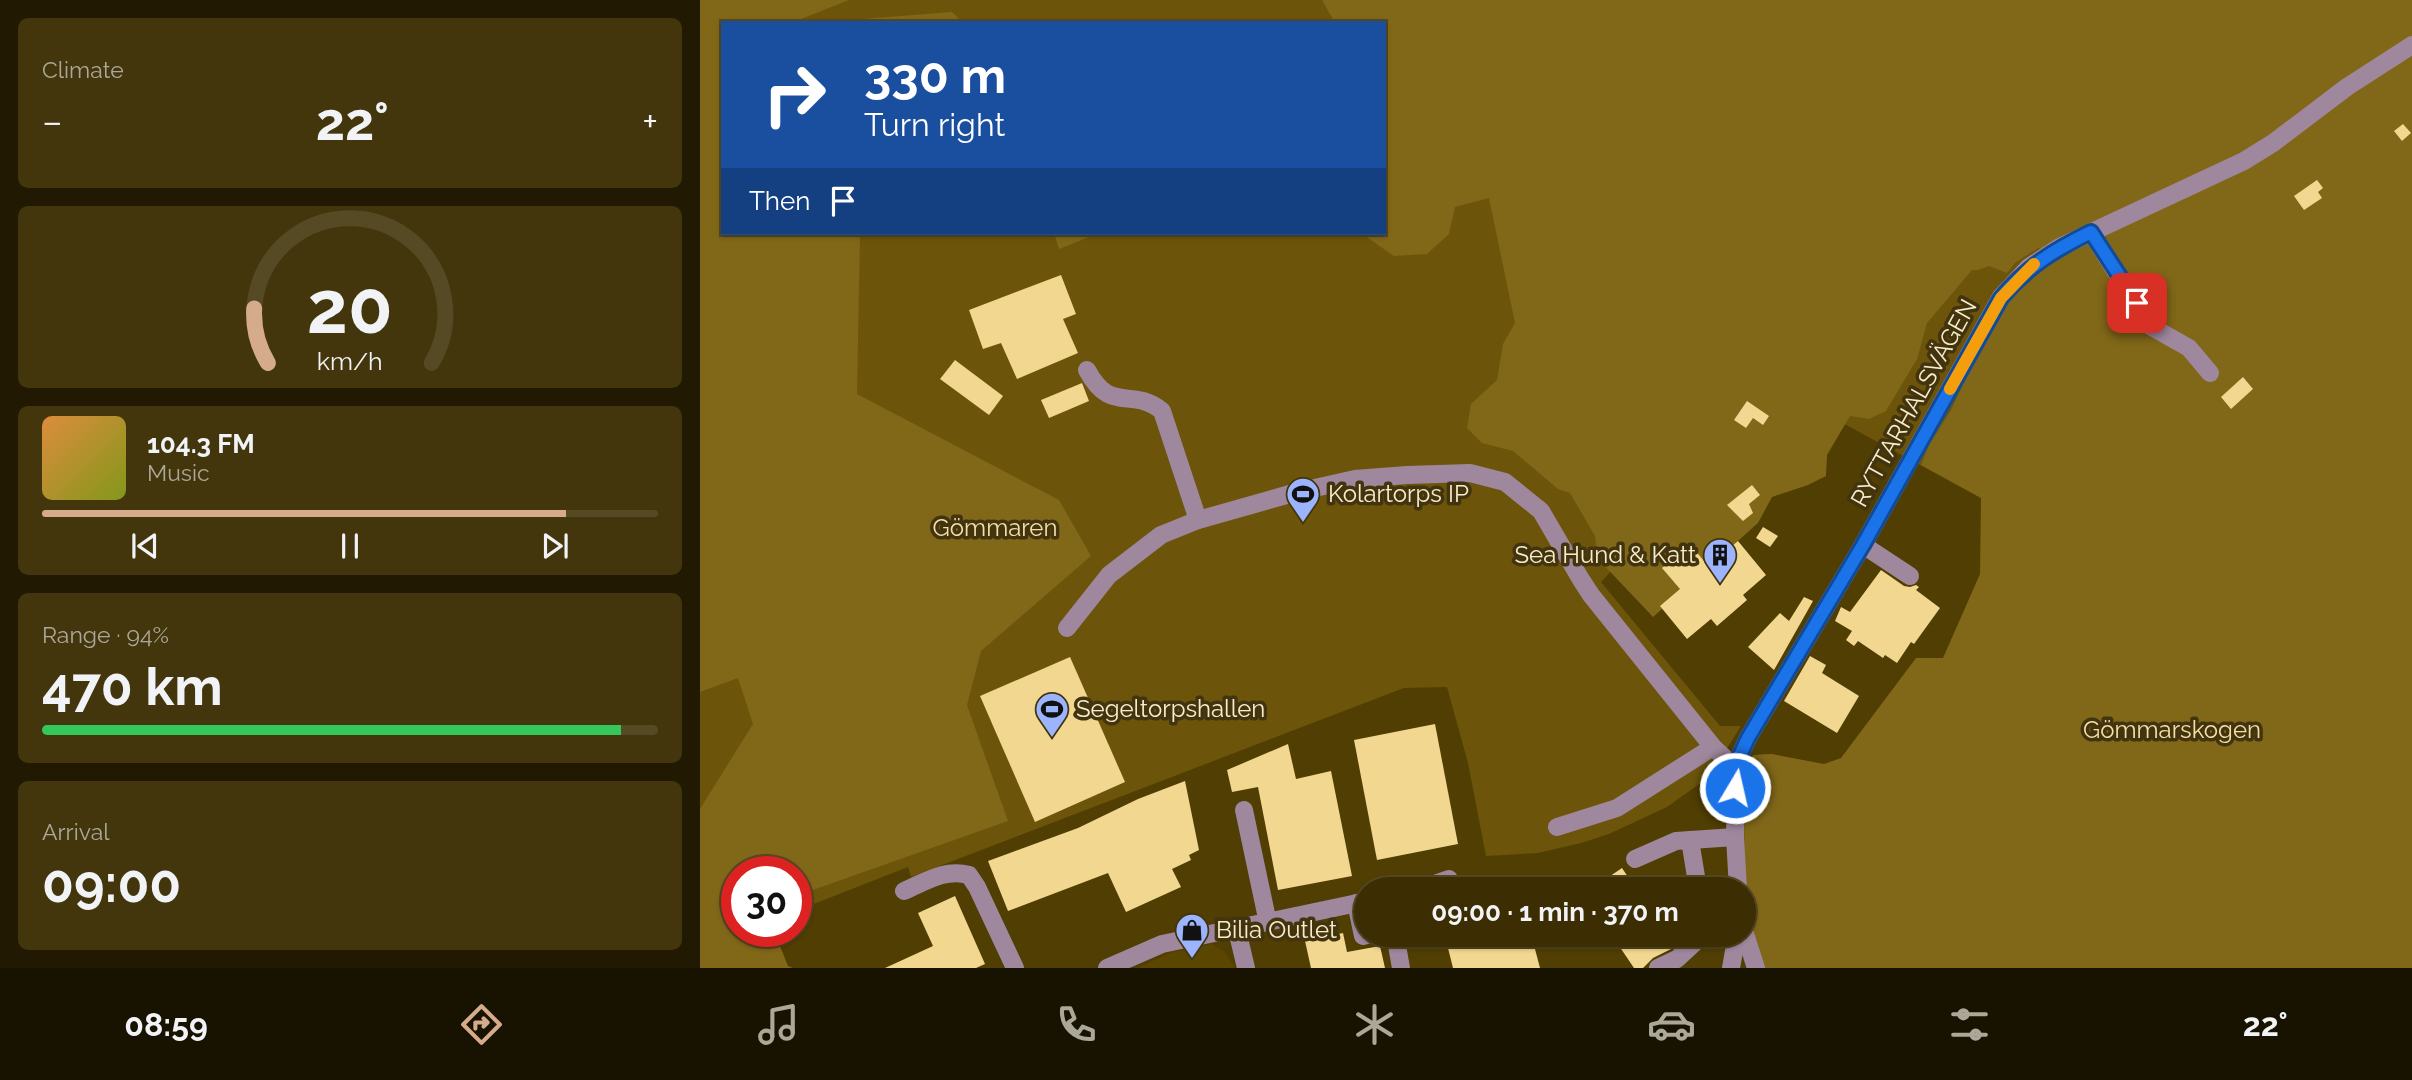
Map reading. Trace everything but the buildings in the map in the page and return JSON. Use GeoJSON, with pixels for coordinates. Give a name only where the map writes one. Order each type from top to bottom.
{"type":"FeatureCollection","features":[{"type":"Feature","properties":{"kind":"street","name":"RYTTARHALSVÄGEN"},"geometry":{"type":"LineString","coordinates":[[1737,877],[1736,764],[1761,716],[1863,545],[2001,298],[2029,267],[2058,248],[2244,161],[2412,45]]}},
{"type":"Feature","properties":{"kind":"street"},"geometry":{"type":"LineString","coordinates":[[2091,232],[2151,326],[2189,348],[2210,373]]}},
{"type":"Feature","properties":{"kind":"street"},"geometry":{"type":"LineString","coordinates":[[1087,370],[1105,394],[1151,402],[1161,411],[1198,520]]}},
{"type":"Feature","properties":{"kind":"street"},"geometry":{"type":"LineString","coordinates":[[1067,628],[1109,575],[1161,535],[1198,520],[1355,479],[1470,473],[1505,482],[1541,510],[1591,595],[1713,747],[1728,761],[1736,764]]}},
{"type":"Feature","properties":{"kind":"street"},"geometry":{"type":"LineString","coordinates":[[1863,545],[1910,576]]}},
{"type":"Feature","properties":{"kind":"street"},"geometry":{"type":"LineString","coordinates":[[1557,827],[1617,808],[1713,747]]}},
{"type":"Feature","properties":{"kind":"street"},"geometry":{"type":"LineString","coordinates":[[1244,810],[1268,923]]}},
{"type":"Feature","properties":{"kind":"street"},"geometry":{"type":"LineString","coordinates":[[1635,859],[1676,841],[1735,837]]}},
{"type":"Feature","properties":{"kind":"street"},"geometry":{"type":"LineString","coordinates":[[1690,840],[1696,877]]}},
{"type":"Feature","properties":{"kind":"street"},"geometry":{"type":"LineString","coordinates":[[904,891],[945,873],[969,875],[1015,968]]}},
{"type":"Feature","properties":{"kind":"street"},"geometry":{"type":"LineString","coordinates":[[1107,968],[1162,944],[1354,904]]}},
{"type":"Feature","properties":{"kind":"street"},"geometry":{"type":"LineString","coordinates":[[1237,930],[1246,968]]}},
{"type":"Feature","properties":{"kind":"street"},"geometry":{"type":"LineString","coordinates":[[1397,947],[1401,968]]}},
{"type":"Feature","properties":{"kind":"street"},"geometry":{"type":"LineString","coordinates":[[1658,968],[1677,959],[1690,947]]}},
{"type":"Feature","properties":{"kind":"street"},"geometry":{"type":"LineString","coordinates":[[1731,968],[1735,947]]}},
{"type":"Feature","properties":{"kind":"street"},"geometry":{"type":"LineString","coordinates":[[1749,947],[1756,968]]}},
{"type":"Feature","properties":{"kind":"shaded area","name":"Bilia Outlet"},"geometry":{"type":"Polygon","coordinates":[[[1212,944],[1225,952],[1235,968],[1138,968],[1169,953],[1212,944]]]}},
{"type":"Feature","properties":{"kind":"green space","name":"Gömmaren"},"geometry":{"type":"Polygon","coordinates":[[[700,0],[2412,0],[2412,968],[1744,874],[1745,780],[1753,755],[1772,754],[1803,775],[1810,801],[2016,596],[1981,498],[1752,374],[1661,518],[1601,582],[1720,726],[1741,726],[1709,777],[1667,807],[1609,834],[1581,843],[1538,853],[1486,856],[1468,763],[1447,687],[1404,688],[911,877],[908,867],[812,905],[812,856],[721,856],[721,933],[700,936],[700,0]]]}},
{"type":"Feature","properties":{"kind":"green space"},"geometry":{"type":"Polygon","coordinates":[[[700,0],[849,0],[796,21],[721,21],[721,235],[860,235],[857,394],[1059,500],[1091,556],[981,651],[967,705],[1008,821],[812,890],[812,856],[721,856],[721,947],[780,947],[788,966],[793,968],[700,968],[700,809],[753,724],[738,678],[700,692],[700,0]]]}},
{"type":"Feature","properties":{"kind":"green space","name":"Gömmarskogen"},"geometry":{"type":"Polygon","coordinates":[[[1322,0],[2412,0],[2412,968],[1764,968],[1754,947],[1756,877],[1744,877],[1744,874],[1747,766],[1753,755],[1772,754],[1824,764],[1841,758],[1916,658],[1943,658],[1980,574],[1981,498],[1921,465],[1929,445],[1951,410],[1993,321],[2038,266],[2061,252],[2038,248],[2015,263],[2007,273],[1989,266],[1972,270],[1927,323],[1917,359],[1886,411],[1869,419],[1850,416],[1827,455],[1826,476],[1772,497],[1758,523],[1653,617],[1598,559],[1595,536],[1570,493],[1558,489],[1513,451],[1482,443],[1467,428],[1471,404],[1497,380],[1503,344],[1515,323],[1489,198],[1455,207],[1449,234],[1427,254],[1394,256],[1365,236],[1386,235],[1386,21],[1334,21],[1322,0]]]}},
{"type":"Feature","properties":{"kind":"green space"},"geometry":{"type":"Polygon","coordinates":[[[952,12],[961,21],[837,21],[952,12]]]}},
{"type":"Feature","properties":{"kind":"green space"},"geometry":{"type":"Polygon","coordinates":[[[1055,235],[1094,235],[1059,249],[1055,235]]]}},
{"type":"Feature","properties":{"kind":"slow traffic"},"geometry":{"type":"LineString","coordinates":[[1950,389],[2001,298],[2034,264]]}},
{"type":"Feature","properties":{"kind":"place","name":"Kolartorps IP"},"geometry":{"type":"Point","coordinates":[1303,524]}},
{"type":"Feature","properties":{"kind":"place","name":"Sea Hund & Katt"},"geometry":{"type":"Point","coordinates":[1720,585]}},
{"type":"Feature","properties":{"kind":"place","name":"Segeltorpshallen"},"geometry":{"type":"Point","coordinates":[1052,739]}},
{"type":"Feature","properties":{"kind":"place","name":"Bilia Outlet"},"geometry":{"type":"Point","coordinates":[1192,960]}},
{"type":"Feature","properties":{"kind":"route"},"geometry":{"type":"LineString","coordinates":[[1735,788],[1736,764],[1748,738],[1863,545],[2001,298],[2015,281],[2029,267],[2058,248],[2091,232],[2137,303]]}}]}
